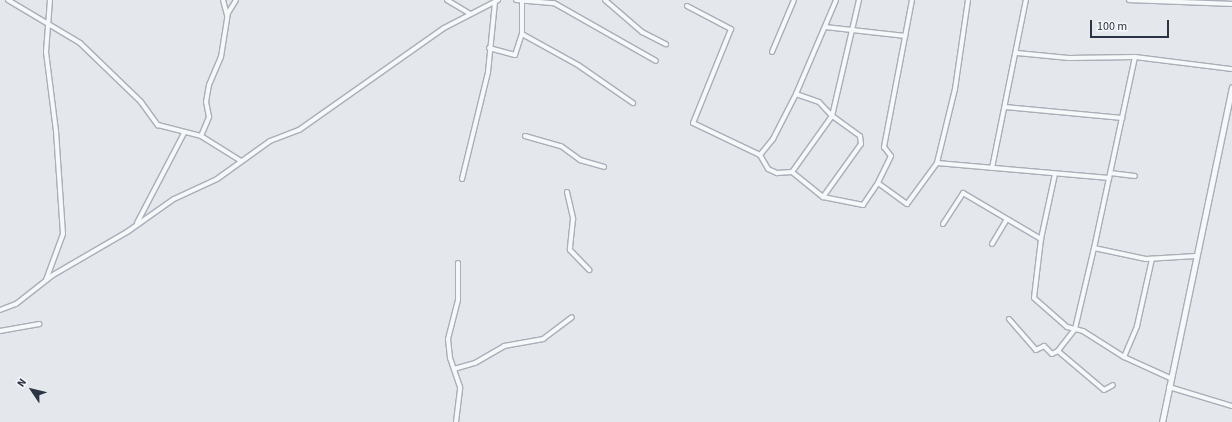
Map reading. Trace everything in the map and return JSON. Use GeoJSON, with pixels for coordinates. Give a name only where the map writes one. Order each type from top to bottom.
{"type":"FeatureCollection","features":[{"type":"Feature","properties":{"kind":"street"},"geometry":{"type":"LineString","coordinates":[[8,0],[80,43],[101,61],[158,125],[184,133],[201,136],[241,161]]}},
{"type":"Feature","properties":{"kind":"street"},"geometry":{"type":"LineString","coordinates":[[46,281],[63,234],[47,24],[50,0]]}},
{"type":"Feature","properties":{"kind":"street"},"geometry":{"type":"LineString","coordinates":[[223,0],[227,16]]}},
{"type":"Feature","properties":{"kind":"street"},"geometry":{"type":"LineString","coordinates":[[201,136],[209,117],[207,93],[220,57],[227,16],[236,0]]}},
{"type":"Feature","properties":{"kind":"street"},"geometry":{"type":"LineString","coordinates":[[447,0],[470,14]]}},
{"type":"Feature","properties":{"kind":"street"},"geometry":{"type":"LineString","coordinates":[[516,0],[554,3],[656,61]]}},
{"type":"Feature","properties":{"kind":"street"},"geometry":{"type":"LineString","coordinates":[[605,0],[642,32],[666,44]]}},
{"type":"Feature","properties":{"kind":"street"},"geometry":{"type":"LineString","coordinates":[[772,52],[794,0]]}},
{"type":"Feature","properties":{"kind":"street"},"geometry":{"type":"LineString","coordinates":[[760,155],[773,139],[796,94],[836,0]]}},
{"type":"Feature","properties":{"kind":"street"},"geometry":{"type":"LineString","coordinates":[[792,172],[832,116],[854,32],[859,0]]}},
{"type":"Feature","properties":{"kind":"street"},"geometry":{"type":"LineString","coordinates":[[687,6],[731,29],[693,122],[760,155],[768,169],[777,173],[792,172],[823,197],[863,206],[878,182],[891,156],[884,147],[912,0]]}},
{"type":"Feature","properties":{"kind":"street"},"geometry":{"type":"LineString","coordinates":[[878,182],[908,204],[937,163],[955,89],[968,0]]}},
{"type":"Feature","properties":{"kind":"street"},"geometry":{"type":"LineString","coordinates":[[992,168],[1017,53],[1026,0]]}},
{"type":"Feature","properties":{"kind":"street"},"geometry":{"type":"LineString","coordinates":[[1129,0],[1232,4]]}},
{"type":"Feature","properties":{"kind":"street"},"geometry":{"type":"LineString","coordinates":[[0,310],[16,304],[46,281],[136,225],[241,161],[346,100],[418,46],[470,14],[496,1]]}},
{"type":"Feature","properties":{"kind":"street"},"geometry":{"type":"LineString","coordinates":[[462,179],[488,72],[489,48],[496,1]]}},
{"type":"Feature","properties":{"kind":"street"},"geometry":{"type":"LineString","coordinates":[[489,48],[515,55],[522,34],[522,1]]}},
{"type":"Feature","properties":{"kind":"street"},"geometry":{"type":"LineString","coordinates":[[825,27],[854,32],[906,36]]}},
{"type":"Feature","properties":{"kind":"street"},"geometry":{"type":"LineString","coordinates":[[522,34],[578,66],[633,103]]}},
{"type":"Feature","properties":{"kind":"street"},"geometry":{"type":"LineString","coordinates":[[1017,53],[1069,58],[1135,57],[1232,69]]}},
{"type":"Feature","properties":{"kind":"street"},"geometry":{"type":"LineString","coordinates":[[1009,319],[1036,350],[1044,346],[1052,354],[1058,351],[1075,329],[1135,57]]}},
{"type":"Feature","properties":{"kind":"street"},"geometry":{"type":"LineString","coordinates":[[1162,422],[1232,87]]}},
{"type":"Feature","properties":{"kind":"street"},"geometry":{"type":"LineString","coordinates":[[796,94],[820,102],[832,116],[860,136],[861,144],[823,197]]}},
{"type":"Feature","properties":{"kind":"street"},"geometry":{"type":"LineString","coordinates":[[1005,107],[1122,118]]}},
{"type":"Feature","properties":{"kind":"street"},"geometry":{"type":"LineString","coordinates":[[136,225],[184,133]]}},
{"type":"Feature","properties":{"kind":"street"},"geometry":{"type":"LineString","coordinates":[[525,136],[561,146],[580,160],[604,167]]}},
{"type":"Feature","properties":{"kind":"street"},"geometry":{"type":"LineString","coordinates":[[937,163],[1109,178]]}},
{"type":"Feature","properties":{"kind":"street"},"geometry":{"type":"LineString","coordinates":[[1110,173],[1135,176]]}},
{"type":"Feature","properties":{"kind":"street"},"geometry":{"type":"LineString","coordinates":[[1055,174],[1041,239],[1034,298],[1067,327],[1075,329],[1124,357],[1170,378]]}},
{"type":"Feature","properties":{"kind":"street"},"geometry":{"type":"LineString","coordinates":[[567,192],[573,219],[570,250],[589,270]]}},
{"type":"Feature","properties":{"kind":"street"},"geometry":{"type":"LineString","coordinates":[[944,224],[963,193],[1041,239]]}},
{"type":"Feature","properties":{"kind":"street"},"geometry":{"type":"LineString","coordinates":[[992,244],[1007,219]]}},
{"type":"Feature","properties":{"kind":"street"},"geometry":{"type":"LineString","coordinates":[[1094,248],[1152,259],[1196,256]]}},
{"type":"Feature","properties":{"kind":"street"},"geometry":{"type":"LineString","coordinates":[[1124,357],[1137,326],[1152,259]]}},
{"type":"Feature","properties":{"kind":"street"},"geometry":{"type":"LineString","coordinates":[[456,422],[460,387],[454,369],[448,339],[458,300],[458,263]]}},
{"type":"Feature","properties":{"kind":"street"},"geometry":{"type":"LineString","coordinates":[[454,369],[475,363],[504,346],[543,339],[572,317]]}},
{"type":"Feature","properties":{"kind":"street"},"geometry":{"type":"LineString","coordinates":[[0,331],[39,324]]}},
{"type":"Feature","properties":{"kind":"street"},"geometry":{"type":"LineString","coordinates":[[1058,351],[1104,390],[1113,385]]}},
{"type":"Feature","properties":{"kind":"street"},"geometry":{"type":"LineString","coordinates":[[1169,387],[1232,406]]}}]}
